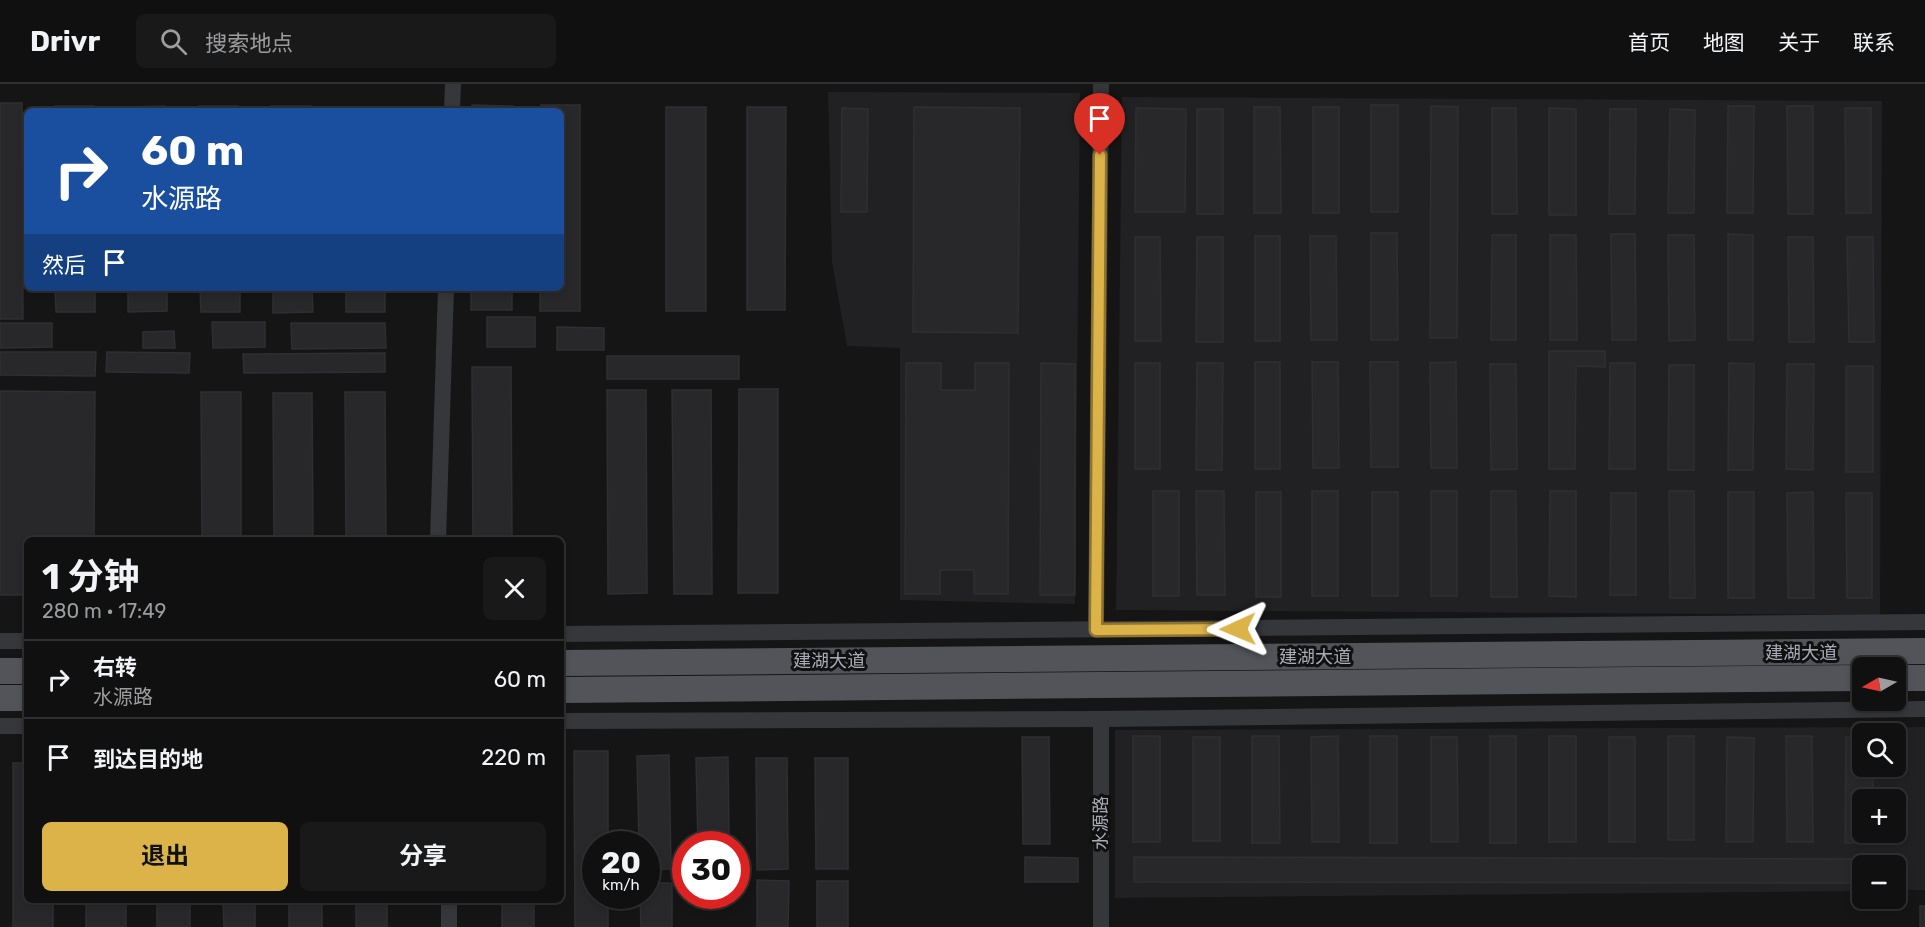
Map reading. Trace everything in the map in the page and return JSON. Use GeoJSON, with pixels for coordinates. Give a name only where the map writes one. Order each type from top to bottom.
{"type":"FeatureCollection","features":[{"type":"Feature","properties":{"kind":"main road","name":"建湖大道"},"geometry":{"type":"LineString","coordinates":[[564,663],[1925,651]]}},
{"type":"Feature","properties":{"kind":"main road"},"geometry":{"type":"LineString","coordinates":[[0,671],[24,670]]}},
{"type":"Feature","properties":{"kind":"main road","name":"建湖大道"},"geometry":{"type":"LineString","coordinates":[[564,690],[1852,678]]}},
{"type":"Feature","properties":{"kind":"main road"},"geometry":{"type":"LineString","coordinates":[[1906,678],[1925,678]]}},
{"type":"Feature","properties":{"kind":"main road"},"geometry":{"type":"LineString","coordinates":[[0,698],[24,698]]}},
{"type":"Feature","properties":{"kind":"street"},"geometry":{"type":"LineString","coordinates":[[452,108],[453,84]]}},
{"type":"Feature","properties":{"kind":"street"},"geometry":{"type":"LineString","coordinates":[[1096,630],[1101,84]]}},
{"type":"Feature","properties":{"kind":"street"},"geometry":{"type":"LineString","coordinates":[[438,537],[446,291]]}},
{"type":"Feature","properties":{"kind":"street"},"geometry":{"type":"LineString","coordinates":[[564,634],[1925,622]]}},
{"type":"Feature","properties":{"kind":"street"},"geometry":{"type":"LineString","coordinates":[[0,641],[24,641]]}},
{"type":"Feature","properties":{"kind":"street"},"geometry":{"type":"LineString","coordinates":[[564,721],[1101,719],[1925,710]]}},
{"type":"Feature","properties":{"kind":"street","name":"水源路"},"geometry":{"type":"LineString","coordinates":[[1101,719],[1101,927]]}},
{"type":"Feature","properties":{"kind":"street"},"geometry":{"type":"LineString","coordinates":[[0,726],[24,726]]}},
{"type":"Feature","properties":{"kind":"street"},"geometry":{"type":"LineString","coordinates":[[449,903],[450,927]]}},
{"type":"Feature","properties":{"kind":"shaded area"},"geometry":{"type":"Polygon","coordinates":[[[828,92],[1080,93],[1075,604],[900,600],[900,348],[847,346],[832,262],[828,92]]]}},
{"type":"Feature","properties":{"kind":"shaded area"},"geometry":{"type":"Polygon","coordinates":[[[1122,97],[1882,101],[1880,615],[1116,610],[1122,97]]]}},
{"type":"Feature","properties":{"kind":"shaded area"},"geometry":{"type":"Polygon","coordinates":[[[1852,727],[1852,777],[1906,777],[1906,727],[1925,727],[1925,890],[1906,890],[1906,855],[1852,855],[1852,891],[1115,898],[1115,730],[1852,727]]]}},
{"type":"Feature","properties":{"kind":"building"},"geometry":{"type":"Polygon","coordinates":[[[0,103],[22,103],[23,319],[0,319],[0,103]]]}},
{"type":"Feature","properties":{"kind":"building"},"geometry":{"type":"Polygon","coordinates":[[[472,105],[513,106],[513,108],[472,108],[472,105]]]}},
{"type":"Feature","properties":{"kind":"building"},"geometry":{"type":"Polygon","coordinates":[[[541,105],[580,105],[580,311],[540,311],[540,291],[564,291],[564,108],[541,108],[541,105]]]}},
{"type":"Feature","properties":{"kind":"building"},"geometry":{"type":"Polygon","coordinates":[[[1371,105],[1398,105],[1398,212],[1371,212],[1371,105]]]}},
{"type":"Feature","properties":{"kind":"building"},"geometry":{"type":"Polygon","coordinates":[[[55,106],[94,106],[94,108],[55,108],[55,106]]]}},
{"type":"Feature","properties":{"kind":"building"},"geometry":{"type":"Polygon","coordinates":[[[165,106],[165,108],[126,108],[165,106]]]}},
{"type":"Feature","properties":{"kind":"building"},"geometry":{"type":"Polygon","coordinates":[[[199,106],[238,106],[238,108],[199,108],[199,106]]]}},
{"type":"Feature","properties":{"kind":"building"},"geometry":{"type":"Polygon","coordinates":[[[271,106],[311,106],[311,108],[271,108],[271,106]]]}},
{"type":"Feature","properties":{"kind":"building"},"geometry":{"type":"Polygon","coordinates":[[[1431,106],[1458,107],[1457,338],[1430,338],[1431,106]]]}},
{"type":"Feature","properties":{"kind":"building"},"geometry":{"type":"Polygon","coordinates":[[[1728,106],[1754,106],[1753,213],[1727,213],[1728,106]]]}},
{"type":"Feature","properties":{"kind":"building"},"geometry":{"type":"Polygon","coordinates":[[[1787,106],[1813,106],[1813,214],[1788,214],[1787,106]]]}},
{"type":"Feature","properties":{"kind":"building"},"geometry":{"type":"Polygon","coordinates":[[[344,107],[384,107],[384,108],[344,107]]]}},
{"type":"Feature","properties":{"kind":"building"},"geometry":{"type":"Polygon","coordinates":[[[666,107],[706,107],[706,311],[666,311],[666,107]]]}},
{"type":"Feature","properties":{"kind":"building"},"geometry":{"type":"Polygon","coordinates":[[[747,107],[786,107],[785,310],[747,310],[747,107]]]}},
{"type":"Feature","properties":{"kind":"building"},"geometry":{"type":"Polygon","coordinates":[[[914,107],[1020,108],[1018,333],[913,332],[914,107]]]}},
{"type":"Feature","properties":{"kind":"building"},"geometry":{"type":"Polygon","coordinates":[[[1254,107],[1280,107],[1281,213],[1254,213],[1254,107]]]}},
{"type":"Feature","properties":{"kind":"building"},"geometry":{"type":"Polygon","coordinates":[[[1313,107],[1339,107],[1339,213],[1313,213],[1313,107]]]}},
{"type":"Feature","properties":{"kind":"building"},"geometry":{"type":"Polygon","coordinates":[[[842,108],[868,109],[867,212],[841,212],[842,108]]]}},
{"type":"Feature","properties":{"kind":"building"},"geometry":{"type":"Polygon","coordinates":[[[1136,108],[1186,109],[1185,212],[1135,212],[1136,108]]]}},
{"type":"Feature","properties":{"kind":"building"},"geometry":{"type":"Polygon","coordinates":[[[1492,108],[1516,108],[1517,214],[1492,214],[1492,108]]]}},
{"type":"Feature","properties":{"kind":"building"},"geometry":{"type":"Polygon","coordinates":[[[1549,108],[1576,109],[1576,215],[1549,215],[1549,108]]]}},
{"type":"Feature","properties":{"kind":"building"},"geometry":{"type":"Polygon","coordinates":[[[1845,108],[1871,108],[1871,213],[1846,213],[1845,108]]]}},
{"type":"Feature","properties":{"kind":"building"},"geometry":{"type":"Polygon","coordinates":[[[1197,109],[1223,109],[1223,214],[1197,214],[1197,109]]]}},
{"type":"Feature","properties":{"kind":"building"},"geometry":{"type":"Polygon","coordinates":[[[1610,109],[1636,109],[1635,214],[1609,214],[1610,109]]]}},
{"type":"Feature","properties":{"kind":"building"},"geometry":{"type":"Polygon","coordinates":[[[1670,109],[1695,110],[1694,213],[1668,213],[1670,109]]]}},
{"type":"Feature","properties":{"kind":"building"},"geometry":{"type":"Polygon","coordinates":[[[1371,233],[1397,233],[1398,340],[1371,340],[1371,233]]]}},
{"type":"Feature","properties":{"kind":"building"},"geometry":{"type":"Polygon","coordinates":[[[1611,234],[1635,234],[1636,340],[1612,340],[1611,234]]]}},
{"type":"Feature","properties":{"kind":"building"},"geometry":{"type":"Polygon","coordinates":[[[1728,234],[1753,235],[1753,340],[1728,340],[1728,234]]]}},
{"type":"Feature","properties":{"kind":"building"},"geometry":{"type":"Polygon","coordinates":[[[1492,235],[1516,235],[1516,340],[1491,340],[1492,235]]]}},
{"type":"Feature","properties":{"kind":"building"},"geometry":{"type":"Polygon","coordinates":[[[1550,235],[1576,235],[1577,340],[1550,340],[1550,235]]]}},
{"type":"Feature","properties":{"kind":"building"},"geometry":{"type":"Polygon","coordinates":[[[1668,235],[1694,235],[1695,340],[1669,341],[1668,235]]]}},
{"type":"Feature","properties":{"kind":"building"},"geometry":{"type":"Polygon","coordinates":[[[1255,236],[1280,236],[1280,341],[1255,341],[1255,236]]]}},
{"type":"Feature","properties":{"kind":"building"},"geometry":{"type":"Polygon","coordinates":[[[1310,236],[1336,236],[1337,340],[1311,340],[1310,236]]]}},
{"type":"Feature","properties":{"kind":"building"},"geometry":{"type":"Polygon","coordinates":[[[1135,237],[1160,237],[1161,341],[1135,341],[1135,237]]]}},
{"type":"Feature","properties":{"kind":"building"},"geometry":{"type":"Polygon","coordinates":[[[1197,237],[1223,237],[1223,342],[1196,342],[1197,237]]]}},
{"type":"Feature","properties":{"kind":"building"},"geometry":{"type":"Polygon","coordinates":[[[1788,237],[1813,237],[1814,342],[1789,342],[1788,237]]]}},
{"type":"Feature","properties":{"kind":"building"},"geometry":{"type":"Polygon","coordinates":[[[1847,237],[1873,237],[1874,342],[1849,342],[1847,237]]]}},
{"type":"Feature","properties":{"kind":"building"},"geometry":{"type":"Polygon","coordinates":[[[55,291],[95,291],[95,312],[56,312],[55,291]]]}},
{"type":"Feature","properties":{"kind":"building"},"geometry":{"type":"Polygon","coordinates":[[[128,291],[167,291],[167,311],[128,312],[128,291]]]}},
{"type":"Feature","properties":{"kind":"building"},"geometry":{"type":"Polygon","coordinates":[[[200,291],[240,291],[240,312],[201,312],[200,291]]]}},
{"type":"Feature","properties":{"kind":"building"},"geometry":{"type":"Polygon","coordinates":[[[273,291],[312,291],[313,312],[273,313],[273,291]]]}},
{"type":"Feature","properties":{"kind":"building"},"geometry":{"type":"Polygon","coordinates":[[[346,291],[385,291],[385,312],[346,312],[346,291]]]}},
{"type":"Feature","properties":{"kind":"building"},"geometry":{"type":"Polygon","coordinates":[[[471,291],[512,291],[512,310],[471,310],[471,291]]]}},
{"type":"Feature","properties":{"kind":"building"},"geometry":{"type":"Polygon","coordinates":[[[487,317],[535,317],[535,347],[487,347],[487,317]]]}},
{"type":"Feature","properties":{"kind":"building"},"geometry":{"type":"Polygon","coordinates":[[[212,322],[265,322],[265,347],[213,348],[212,322]]]}},
{"type":"Feature","properties":{"kind":"building"},"geometry":{"type":"Polygon","coordinates":[[[0,323],[52,323],[52,347],[0,348],[0,323]]]}},
{"type":"Feature","properties":{"kind":"building"},"geometry":{"type":"Polygon","coordinates":[[[291,323],[385,323],[386,348],[292,349],[291,323]]]}},
{"type":"Feature","properties":{"kind":"building"},"geometry":{"type":"Polygon","coordinates":[[[557,327],[604,328],[604,350],[557,350],[557,327]]]}},
{"type":"Feature","properties":{"kind":"building"},"geometry":{"type":"Polygon","coordinates":[[[174,331],[175,348],[143,348],[143,332],[174,331]]]}},
{"type":"Feature","properties":{"kind":"building"},"geometry":{"type":"Polygon","coordinates":[[[1549,351],[1605,351],[1605,367],[1576,366],[1575,469],[1549,469],[1549,351]]]}},
{"type":"Feature","properties":{"kind":"building"},"geometry":{"type":"Polygon","coordinates":[[[0,352],[96,352],[95,376],[0,375],[0,352]]]}},
{"type":"Feature","properties":{"kind":"building"},"geometry":{"type":"Polygon","coordinates":[[[107,352],[190,353],[189,373],[106,372],[107,352]]]}},
{"type":"Feature","properties":{"kind":"building"},"geometry":{"type":"Polygon","coordinates":[[[385,353],[385,372],[244,373],[243,354],[385,353]]]}},
{"type":"Feature","properties":{"kind":"building"},"geometry":{"type":"Polygon","coordinates":[[[607,356],[739,356],[739,379],[607,379],[607,356]]]}},
{"type":"Feature","properties":{"kind":"building"},"geometry":{"type":"Polygon","coordinates":[[[1255,362],[1280,362],[1280,469],[1255,469],[1255,362]]]}},
{"type":"Feature","properties":{"kind":"building"},"geometry":{"type":"Polygon","coordinates":[[[1312,362],[1338,362],[1339,468],[1313,468],[1312,362]]]}},
{"type":"Feature","properties":{"kind":"building"},"geometry":{"type":"Polygon","coordinates":[[[1370,362],[1398,362],[1398,467],[1371,467],[1370,362]]]}},
{"type":"Feature","properties":{"kind":"building"},"geometry":{"type":"Polygon","coordinates":[[[1456,362],[1457,468],[1431,468],[1430,363],[1456,362]]]}},
{"type":"Feature","properties":{"kind":"building"},"geometry":{"type":"Polygon","coordinates":[[[906,363],[941,363],[941,390],[975,390],[975,363],[1009,363],[1008,594],[974,594],[974,570],[940,570],[940,594],[905,594],[906,363]]]}},
{"type":"Feature","properties":{"kind":"building"},"geometry":{"type":"Polygon","coordinates":[[[1041,363],[1075,364],[1075,595],[1040,595],[1041,363]]]}},
{"type":"Feature","properties":{"kind":"building"},"geometry":{"type":"Polygon","coordinates":[[[1135,363],[1160,363],[1160,469],[1135,469],[1135,363]]]}},
{"type":"Feature","properties":{"kind":"building"},"geometry":{"type":"Polygon","coordinates":[[[1197,363],[1223,363],[1222,470],[1196,470],[1197,363]]]}},
{"type":"Feature","properties":{"kind":"building"},"geometry":{"type":"Polygon","coordinates":[[[1610,363],[1635,363],[1635,469],[1609,469],[1610,363]]]}},
{"type":"Feature","properties":{"kind":"building"},"geometry":{"type":"Polygon","coordinates":[[[1729,363],[1754,364],[1753,470],[1728,470],[1729,363]]]}},
{"type":"Feature","properties":{"kind":"building"},"geometry":{"type":"Polygon","coordinates":[[[1490,364],[1516,364],[1517,469],[1491,470],[1490,364]]]}},
{"type":"Feature","properties":{"kind":"building"},"geometry":{"type":"Polygon","coordinates":[[[1787,364],[1814,364],[1813,470],[1786,469],[1787,364]]]}},
{"type":"Feature","properties":{"kind":"building"},"geometry":{"type":"Polygon","coordinates":[[[1669,365],[1694,365],[1694,470],[1668,470],[1669,365]]]}},
{"type":"Feature","properties":{"kind":"building"},"geometry":{"type":"Polygon","coordinates":[[[1846,366],[1873,366],[1873,472],[1846,472],[1846,366]]]}},
{"type":"Feature","properties":{"kind":"building"},"geometry":{"type":"Polygon","coordinates":[[[472,367],[511,367],[512,537],[473,537],[472,367]]]}},
{"type":"Feature","properties":{"kind":"building"},"geometry":{"type":"Polygon","coordinates":[[[739,389],[778,389],[778,593],[738,593],[739,389]]]}},
{"type":"Feature","properties":{"kind":"building"},"geometry":{"type":"Polygon","coordinates":[[[607,390],[646,390],[647,593],[608,594],[607,390]]]}},
{"type":"Feature","properties":{"kind":"building"},"geometry":{"type":"Polygon","coordinates":[[[672,390],[711,390],[712,594],[674,594],[672,390]]]}},
{"type":"Feature","properties":{"kind":"building"},"geometry":{"type":"Polygon","coordinates":[[[0,391],[95,392],[94,537],[24,537],[24,595],[0,595],[0,391]]]}},
{"type":"Feature","properties":{"kind":"building"},"geometry":{"type":"Polygon","coordinates":[[[201,392],[241,392],[241,537],[202,537],[201,392]]]}},
{"type":"Feature","properties":{"kind":"building"},"geometry":{"type":"Polygon","coordinates":[[[345,392],[385,392],[386,537],[346,537],[345,392]]]}},
{"type":"Feature","properties":{"kind":"building"},"geometry":{"type":"Polygon","coordinates":[[[273,393],[312,393],[313,537],[274,537],[273,393]]]}},
{"type":"Feature","properties":{"kind":"building"},"geometry":{"type":"Polygon","coordinates":[[[1153,491],[1179,491],[1179,596],[1153,596],[1153,491]]]}},
{"type":"Feature","properties":{"kind":"building"},"geometry":{"type":"Polygon","coordinates":[[[1196,491],[1224,491],[1225,595],[1197,595],[1196,491]]]}},
{"type":"Feature","properties":{"kind":"building"},"geometry":{"type":"Polygon","coordinates":[[[1312,491],[1338,491],[1338,596],[1312,596],[1312,491]]]}},
{"type":"Feature","properties":{"kind":"building"},"geometry":{"type":"Polygon","coordinates":[[[1431,491],[1457,491],[1457,596],[1431,596],[1431,491]]]}},
{"type":"Feature","properties":{"kind":"building"},"geometry":{"type":"Polygon","coordinates":[[[1491,491],[1516,491],[1517,597],[1491,597],[1491,491]]]}},
{"type":"Feature","properties":{"kind":"building"},"geometry":{"type":"Polygon","coordinates":[[[1550,491],[1576,491],[1576,597],[1549,596],[1550,491]]]}},
{"type":"Feature","properties":{"kind":"building"},"geometry":{"type":"Polygon","coordinates":[[[1669,491],[1694,491],[1695,598],[1670,598],[1669,491]]]}},
{"type":"Feature","properties":{"kind":"building"},"geometry":{"type":"Polygon","coordinates":[[[1256,492],[1281,492],[1281,597],[1256,597],[1256,492]]]}},
{"type":"Feature","properties":{"kind":"building"},"geometry":{"type":"Polygon","coordinates":[[[1372,492],[1398,492],[1398,596],[1372,596],[1372,492]]]}},
{"type":"Feature","properties":{"kind":"building"},"geometry":{"type":"Polygon","coordinates":[[[1728,492],[1754,492],[1754,598],[1728,598],[1728,492]]]}},
{"type":"Feature","properties":{"kind":"building"},"geometry":{"type":"Polygon","coordinates":[[[1813,492],[1814,598],[1788,598],[1787,493],[1813,492]]]}},
{"type":"Feature","properties":{"kind":"building"},"geometry":{"type":"Polygon","coordinates":[[[1611,493],[1636,493],[1636,595],[1610,595],[1611,493]]]}},
{"type":"Feature","properties":{"kind":"building"},"geometry":{"type":"Polygon","coordinates":[[[1846,493],[1872,493],[1872,598],[1847,598],[1846,493]]]}},
{"type":"Feature","properties":{"kind":"building"},"geometry":{"type":"Polygon","coordinates":[[[1133,736],[1160,736],[1160,842],[1133,842],[1133,736]]]}},
{"type":"Feature","properties":{"kind":"building"},"geometry":{"type":"Polygon","coordinates":[[[1252,736],[1279,736],[1280,843],[1252,843],[1252,736]]]}},
{"type":"Feature","properties":{"kind":"building"},"geometry":{"type":"Polygon","coordinates":[[[1338,736],[1339,842],[1312,842],[1311,737],[1338,736]]]}},
{"type":"Feature","properties":{"kind":"building"},"geometry":{"type":"Polygon","coordinates":[[[1370,736],[1397,736],[1397,843],[1370,843],[1370,736]]]}},
{"type":"Feature","properties":{"kind":"building"},"geometry":{"type":"Polygon","coordinates":[[[1490,736],[1516,736],[1516,843],[1490,843],[1490,736]]]}},
{"type":"Feature","properties":{"kind":"building"},"geometry":{"type":"Polygon","coordinates":[[[1549,736],[1576,736],[1576,842],[1549,842],[1549,736]]]}},
{"type":"Feature","properties":{"kind":"building"},"geometry":{"type":"Polygon","coordinates":[[[1668,736],[1694,736],[1694,840],[1668,840],[1668,736]]]}},
{"type":"Feature","properties":{"kind":"building"},"geometry":{"type":"Polygon","coordinates":[[[1786,736],[1812,736],[1813,842],[1787,842],[1786,736]]]}},
{"type":"Feature","properties":{"kind":"building"},"geometry":{"type":"Polygon","coordinates":[[[1022,737],[1049,737],[1050,844],[1023,844],[1022,737]]]}},
{"type":"Feature","properties":{"kind":"building"},"geometry":{"type":"Polygon","coordinates":[[[1193,737],[1220,737],[1220,841],[1193,841],[1193,737]]]}},
{"type":"Feature","properties":{"kind":"building"},"geometry":{"type":"Polygon","coordinates":[[[1431,737],[1457,737],[1458,842],[1431,842],[1431,737]]]}},
{"type":"Feature","properties":{"kind":"building"},"geometry":{"type":"Polygon","coordinates":[[[1609,737],[1635,737],[1635,842],[1609,842],[1609,737]]]}},
{"type":"Feature","properties":{"kind":"building"},"geometry":{"type":"Polygon","coordinates":[[[1727,737],[1754,738],[1753,842],[1726,842],[1727,737]]]}},
{"type":"Feature","properties":{"kind":"building"},"geometry":{"type":"Polygon","coordinates":[[[1846,737],[1852,737],[1852,777],[1873,777],[1873,789],[1852,789],[1852,843],[1845,843],[1846,737]]]}},
{"type":"Feature","properties":{"kind":"building"},"geometry":{"type":"Polygon","coordinates":[[[574,751],[608,751],[608,831],[582,831],[582,909],[608,909],[608,927],[575,927],[574,751]]]}},
{"type":"Feature","properties":{"kind":"building"},"geometry":{"type":"Polygon","coordinates":[[[669,755],[671,869],[660,869],[660,831],[639,831],[637,756],[669,755]]]}},
{"type":"Feature","properties":{"kind":"building"},"geometry":{"type":"Polygon","coordinates":[[[728,757],[729,831],[698,831],[696,758],[728,757]]]}},
{"type":"Feature","properties":{"kind":"building"},"geometry":{"type":"Polygon","coordinates":[[[756,758],[787,758],[788,869],[757,870],[756,758]]]}},
{"type":"Feature","properties":{"kind":"building"},"geometry":{"type":"Polygon","coordinates":[[[815,758],[848,758],[848,869],[816,869],[815,758]]]}},
{"type":"Feature","properties":{"kind":"building"},"geometry":{"type":"Polygon","coordinates":[[[13,763],[24,763],[24,903],[53,903],[53,927],[13,927],[13,763]]]}},
{"type":"Feature","properties":{"kind":"building"},"geometry":{"type":"Polygon","coordinates":[[[1025,857],[1078,858],[1078,882],[1025,882],[1025,857]]]}},
{"type":"Feature","properties":{"kind":"building"},"geometry":{"type":"Polygon","coordinates":[[[1134,857],[1852,859],[1852,883],[1134,882],[1134,857]]]}},
{"type":"Feature","properties":{"kind":"building"},"geometry":{"type":"Polygon","coordinates":[[[757,880],[789,881],[788,927],[757,927],[757,880]]]}},
{"type":"Feature","properties":{"kind":"building"},"geometry":{"type":"Polygon","coordinates":[[[817,881],[848,881],[848,927],[817,927],[817,881]]]}},
{"type":"Feature","properties":{"kind":"building"},"geometry":{"type":"Polygon","coordinates":[[[660,883],[672,883],[672,927],[641,927],[640,909],[660,909],[660,883]]]}},
{"type":"Feature","properties":{"kind":"building"},"geometry":{"type":"Polygon","coordinates":[[[86,903],[126,903],[126,927],[86,927],[86,903]]]}},
{"type":"Feature","properties":{"kind":"building"},"geometry":{"type":"Polygon","coordinates":[[[157,903],[190,903],[190,927],[157,927],[157,903]]]}},
{"type":"Feature","properties":{"kind":"building"},"geometry":{"type":"Polygon","coordinates":[[[223,903],[255,903],[255,927],[224,927],[223,903]]]}},
{"type":"Feature","properties":{"kind":"building"},"geometry":{"type":"Polygon","coordinates":[[[289,903],[322,903],[322,927],[289,927],[289,903]]]}},
{"type":"Feature","properties":{"kind":"building"},"geometry":{"type":"Polygon","coordinates":[[[356,903],[387,903],[387,927],[356,927],[356,903]]]}},
{"type":"Feature","properties":{"kind":"building"},"geometry":{"type":"Polygon","coordinates":[[[502,903],[534,903],[534,927],[502,927],[502,903]]]}},
{"type":"Feature","properties":{"kind":"building"},"geometry":{"type":"Polygon","coordinates":[[[1920,906],[1925,906],[1925,927],[1920,927],[1920,906]]]}},
{"type":"Feature","properties":{"kind":"route"},"geometry":{"type":"LineString","coordinates":[[1100,155],[1096,630],[1238,629]]}}]}
